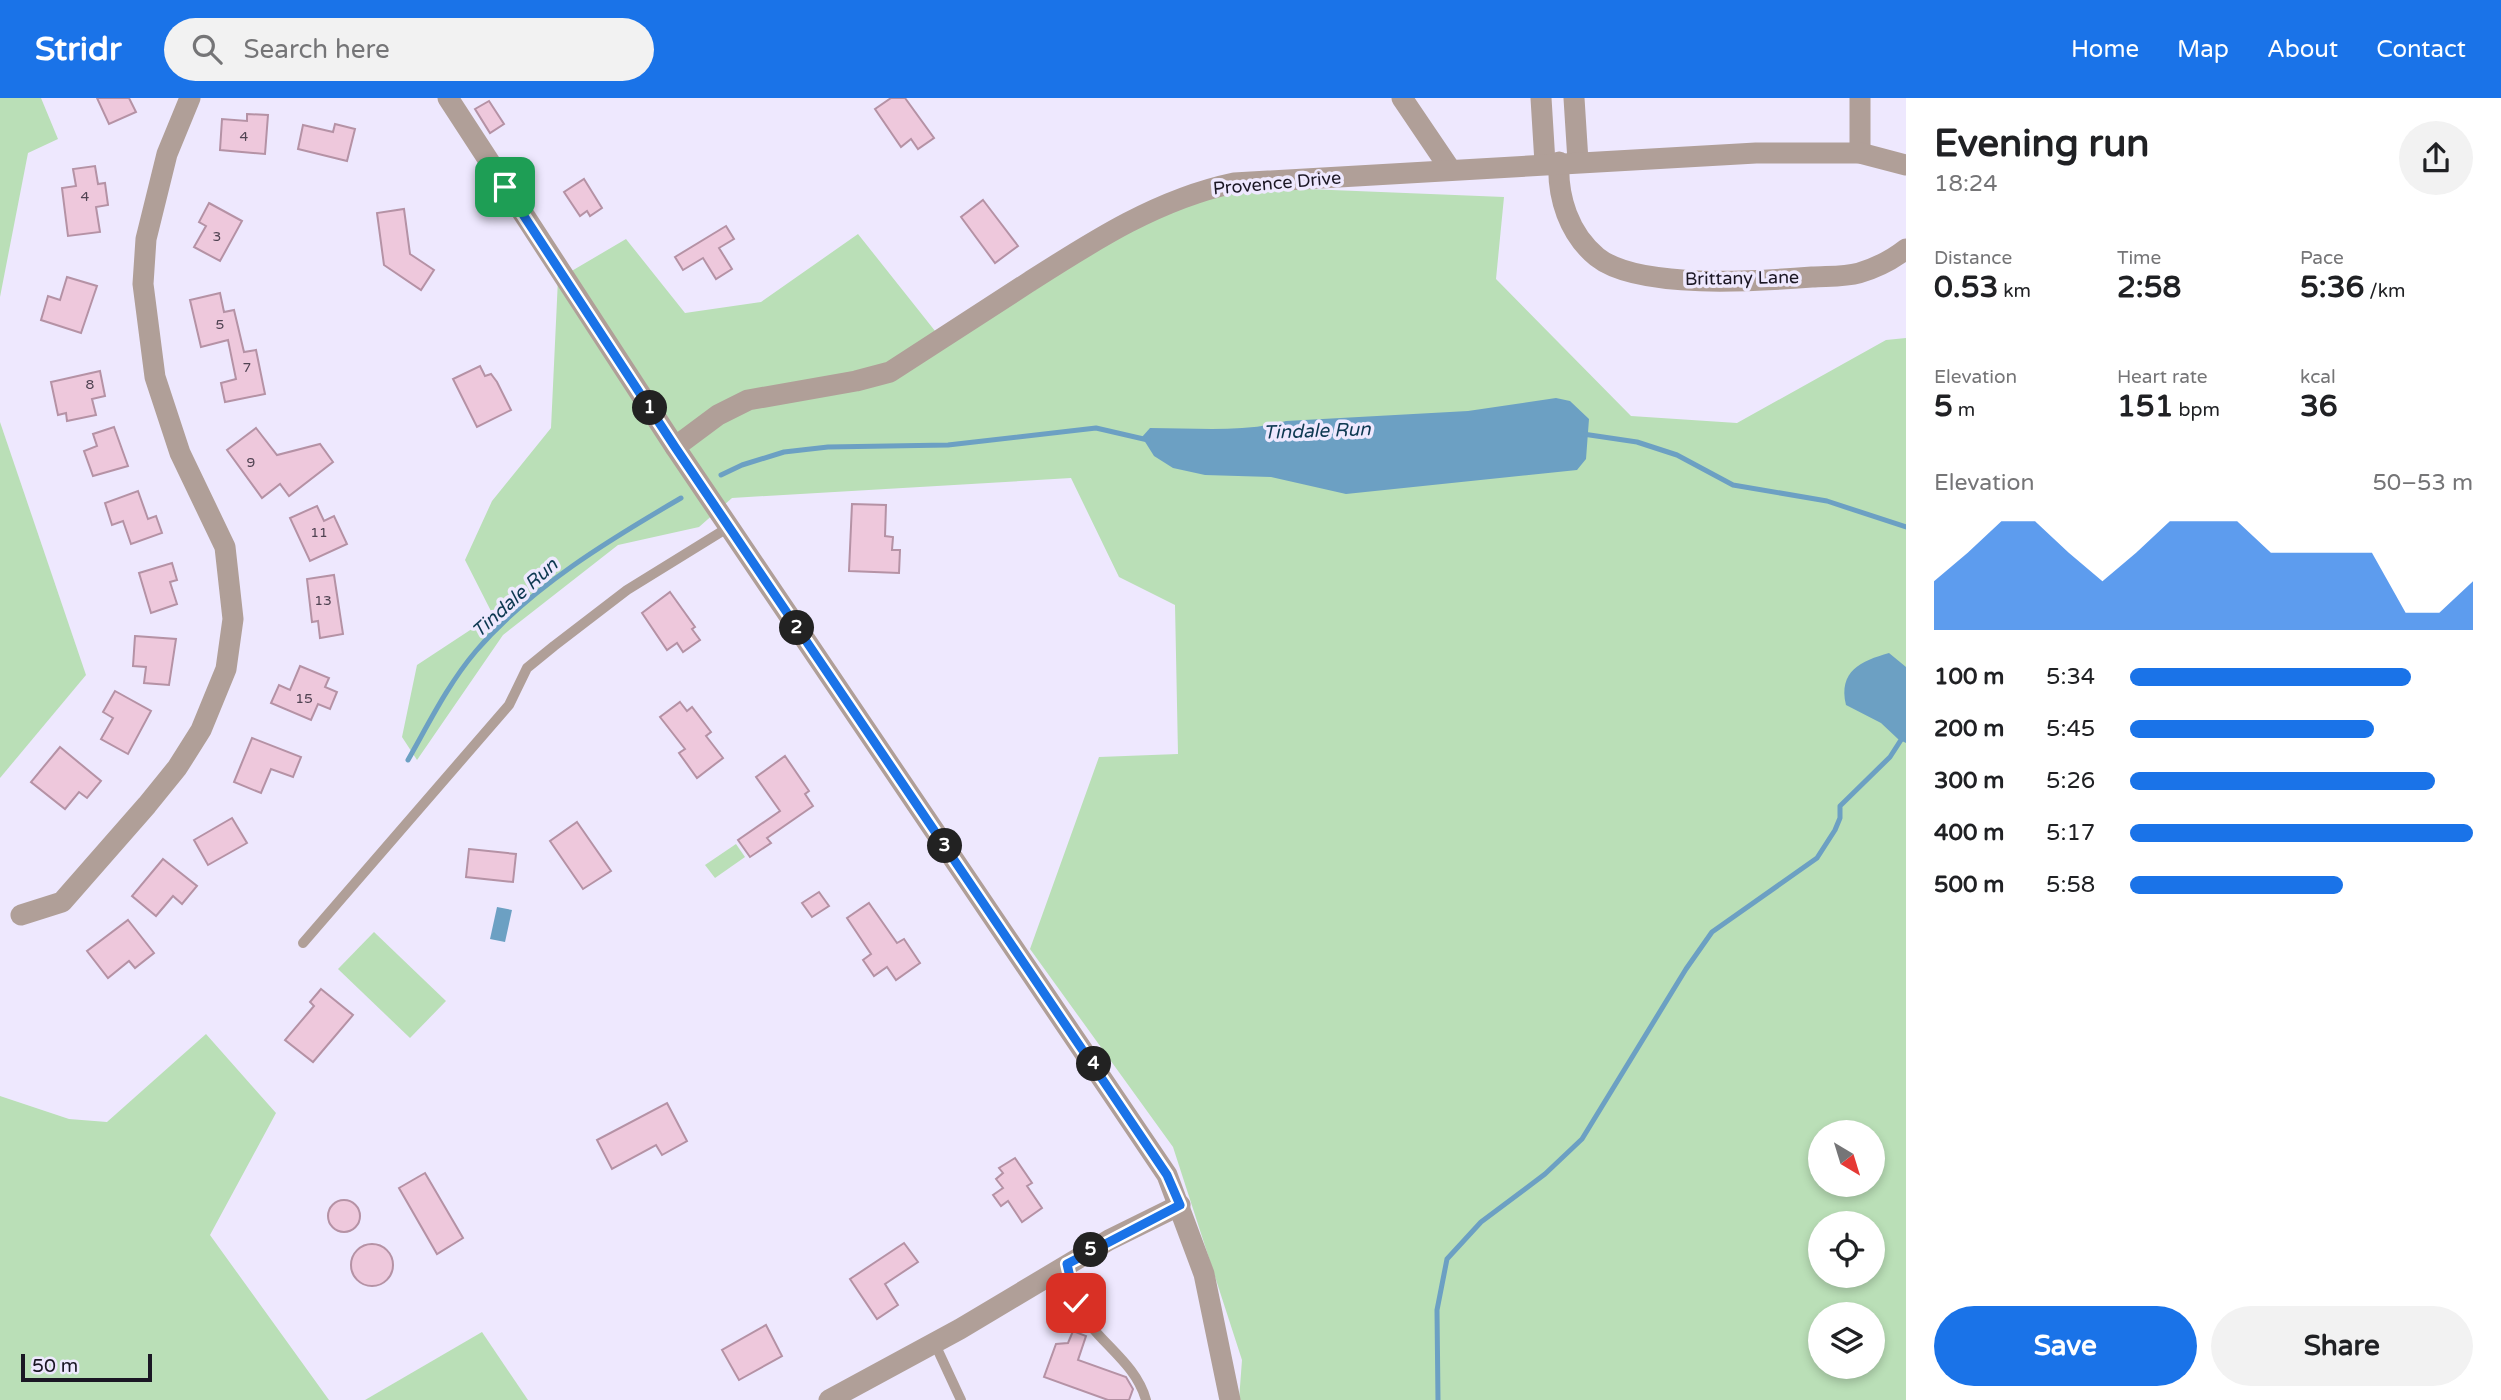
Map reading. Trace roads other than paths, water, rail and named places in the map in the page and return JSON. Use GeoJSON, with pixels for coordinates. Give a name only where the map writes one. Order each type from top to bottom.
{"type":"FeatureCollection","features":[{"type":"Feature","properties":{"kind":"street"},"geometry":{"type":"LineString","coordinates":[[21,915],[62,902],[147,805],[177,768],[201,730],[226,669],[233,619],[225,547],[180,453],[155,377],[143,284],[146,239],[167,154],[190,98]]}},
{"type":"Feature","properties":{"kind":"street"},"geometry":{"type":"LineString","coordinates":[[448,98],[675,447],[1127,1112],[1167,1175],[1204,1274],[1230,1400]]}},
{"type":"Feature","properties":{"kind":"street"},"geometry":{"type":"LineString","coordinates":[[1402,98],[1450,169]]}},
{"type":"Feature","properties":{"kind":"street"},"geometry":{"type":"LineString","coordinates":[[1541,98],[1560,162]]}},
{"type":"Feature","properties":{"kind":"street"},"geometry":{"type":"LineString","coordinates":[[1560,162],[1574,98]]}},
{"type":"Feature","properties":{"kind":"street"},"geometry":{"type":"LineString","coordinates":[[1860,98],[1860,153]]}},
{"type":"Feature","properties":{"kind":"street","name":"Provence Drive"},"geometry":{"type":"LineString","coordinates":[[675,447],[718,415],[748,400],[856,381],[890,372],[1081,247],[1144,214],[1199,191],[1234,183],[1560,162],[1756,153],[1860,153],[1906,165]]}},
{"type":"Feature","properties":{"kind":"street","name":"Brittany Lane"},"geometry":{"type":"LineString","coordinates":[[1560,162],[1558,180],[1563,209],[1578,237],[1598,258],[1630,271],[1677,279],[1740,282],[1857,274],[1892,260],[1906,249]]}},
{"type":"Feature","properties":{"kind":"street"},"geometry":{"type":"LineString","coordinates":[[829,1400],[1067,1264],[1180,1205]]}},
{"type":"Feature","properties":{"kind":"lane"},"geometry":{"type":"LineString","coordinates":[[303,943],[509,705],[527,668],[627,590],[729,527]]}},
{"type":"Feature","properties":{"kind":"lane"},"geometry":{"type":"LineString","coordinates":[[1067,1264],[1076,1303],[1096,1331],[1127,1362],[1146,1400]]}},
{"type":"Feature","properties":{"kind":"lane"},"geometry":{"type":"LineString","coordinates":[[934,1342],[961,1400]]}},
{"type":"Feature","properties":{"kind":"water"},"geometry":{"type":"Polygon","coordinates":[[[1556,398],[1570,401],[1589,419],[1586,459],[1577,470],[1346,494],[1271,477],[1205,475],[1173,468],[1154,456],[1142,437],[1150,428],[1252,427],[1286,421],[1468,411],[1556,398]]]}},
{"type":"Feature","properties":{"kind":"water"},"geometry":{"type":"Polygon","coordinates":[[[1889,653],[1906,667],[1906,743],[1881,723],[1846,705],[1845,684],[1854,669],[1889,653]]]}},
{"type":"Feature","properties":{"kind":"water"},"geometry":{"type":"Polygon","coordinates":[[[497,907],[512,910],[505,942],[490,939],[497,907]]]}},
{"type":"Feature","properties":{"kind":"waterway","name":"Tindale Run"},"geometry":{"type":"LineString","coordinates":[[721,475],[742,465],[784,452],[828,447],[948,445],[1096,428],[1148,440]]}},
{"type":"Feature","properties":{"kind":"waterway","name":"Tindale Run"},"geometry":{"type":"LineString","coordinates":[[1583,434],[1637,442],[1677,455],[1733,485],[1827,501],[1906,527]]}},
{"type":"Feature","properties":{"kind":"waterway","name":"Tindale Run"},"geometry":{"type":"LineString","coordinates":[[408,760],[457,677],[476,651],[498,628],[572,566],[681,498]]}},
{"type":"Feature","properties":{"kind":"waterway"},"geometry":{"type":"LineString","coordinates":[[1438,1400],[1437,1310],[1447,1259],[1481,1222],[1545,1174],[1582,1139],[1686,969],[1712,932],[1817,858],[1835,830],[1840,818],[1840,806],[1890,757],[1906,732]]}}]}
